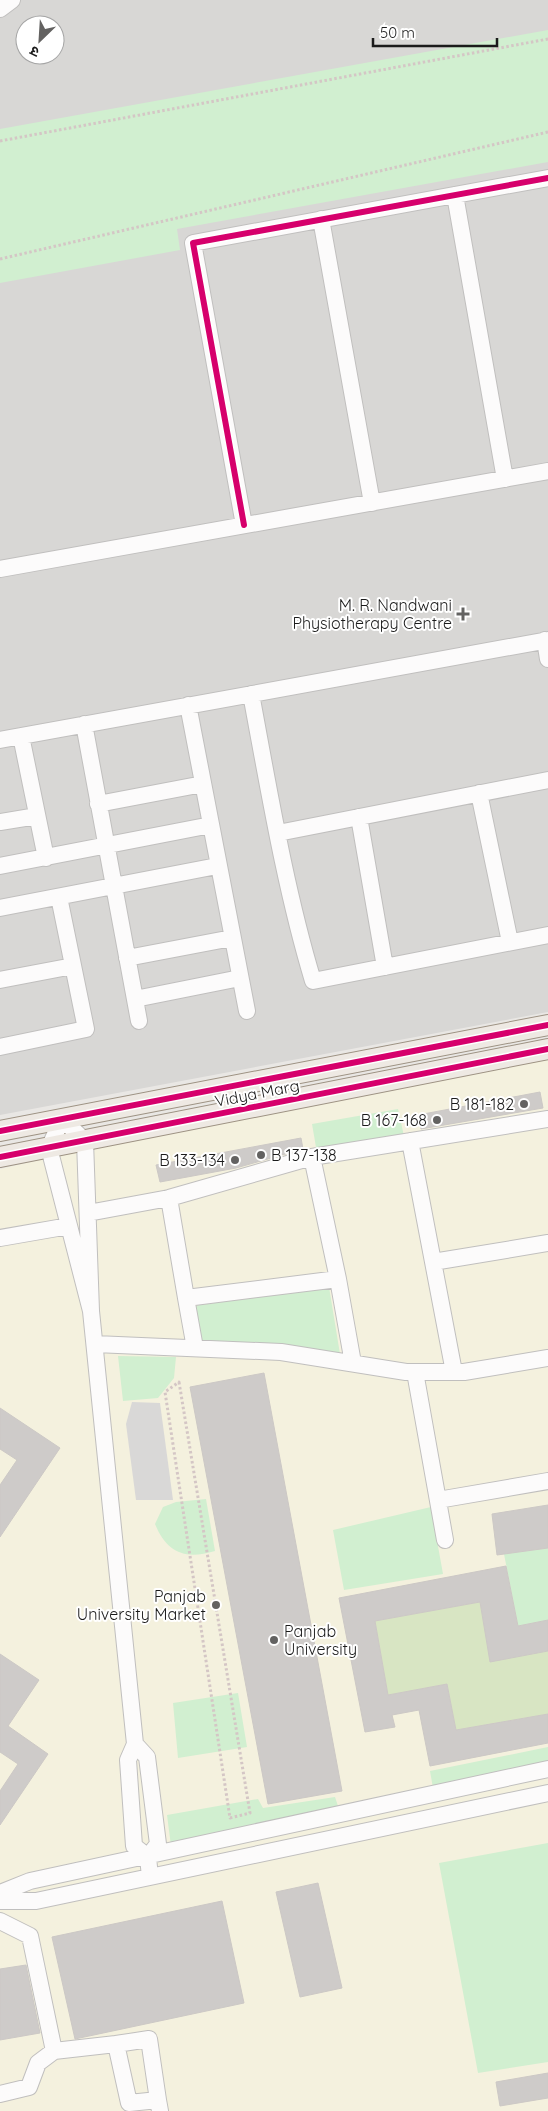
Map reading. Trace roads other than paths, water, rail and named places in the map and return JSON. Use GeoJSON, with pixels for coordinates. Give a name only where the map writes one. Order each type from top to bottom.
{"type":"FeatureCollection","features":[{"type":"Feature","properties":{"kind":"main road","name":"Vidya Marg"},"geometry":{"type":"LineString","coordinates":[[0,1130],[548,1025]]}},
{"type":"Feature","properties":{"kind":"main road","name":"Vidya Marg"},"geometry":{"type":"LineString","coordinates":[[0,1157],[548,1050]]}},
{"type":"Feature","properties":{"kind":"street"},"geometry":{"type":"LineString","coordinates":[[0,9],[12,0]]}},
{"type":"Feature","properties":{"kind":"street"},"geometry":{"type":"LineString","coordinates":[[244,525],[193,243],[548,178]]}},
{"type":"Feature","properties":{"kind":"street"},"geometry":{"type":"LineString","coordinates":[[455,195],[505,479]]}},
{"type":"Feature","properties":{"kind":"street"},"geometry":{"type":"LineString","coordinates":[[321,219],[372,503]]}},
{"type":"Feature","properties":{"kind":"street"},"geometry":{"type":"LineString","coordinates":[[0,569],[548,471]]}},
{"type":"Feature","properties":{"kind":"street"},"geometry":{"type":"LineString","coordinates":[[0,740],[546,640],[548,659]]}},
{"type":"Feature","properties":{"kind":"street"},"geometry":{"type":"LineString","coordinates":[[250,694],[304,954],[313,981],[548,935]]}},
{"type":"Feature","properties":{"kind":"street"},"geometry":{"type":"LineString","coordinates":[[188,705],[217,866],[247,1011]]}},
{"type":"Feature","properties":{"kind":"street"},"geometry":{"type":"LineString","coordinates":[[84,724],[139,1021]]}},
{"type":"Feature","properties":{"kind":"street"},"geometry":{"type":"LineString","coordinates":[[21,736],[46,858]]}},
{"type":"Feature","properties":{"kind":"street"},"geometry":{"type":"LineString","coordinates":[[278,833],[548,780]]}},
{"type":"Feature","properties":{"kind":"street"},"geometry":{"type":"LineString","coordinates":[[98,804],[203,784]]}},
{"type":"Feature","properties":{"kind":"street"},"geometry":{"type":"LineString","coordinates":[[479,793],[510,942]]}},
{"type":"Feature","properties":{"kind":"street"},"geometry":{"type":"LineString","coordinates":[[0,822],[37,816]]}},
{"type":"Feature","properties":{"kind":"street"},"geometry":{"type":"LineString","coordinates":[[359,817],[385,967]]}},
{"type":"Feature","properties":{"kind":"street"},"geometry":{"type":"LineString","coordinates":[[0,866],[211,825]]}},
{"type":"Feature","properties":{"kind":"street"},"geometry":{"type":"LineString","coordinates":[[0,908],[217,866]]}},
{"type":"Feature","properties":{"kind":"street"},"geometry":{"type":"LineString","coordinates":[[0,1047],[86,1029],[59,896]]}},
{"type":"Feature","properties":{"kind":"street"},"geometry":{"type":"LineString","coordinates":[[127,958],[232,938]]}},
{"type":"Feature","properties":{"kind":"street"},"geometry":{"type":"LineString","coordinates":[[0,980],[73,966]]}},
{"type":"Feature","properties":{"kind":"street"},"geometry":{"type":"LineString","coordinates":[[135,999],[240,978]]}},
{"type":"Feature","properties":{"kind":"street"},"geometry":{"type":"LineString","coordinates":[[91,1311],[49,1148],[62,1119],[85,1141],[91,1311],[135,1744],[128,1760],[134,1846],[148,1857]]}},
{"type":"Feature","properties":{"kind":"street"},"geometry":{"type":"LineString","coordinates":[[88,1213],[169,1198],[312,1157],[548,1119]]}},
{"type":"Feature","properties":{"kind":"street"},"geometry":{"type":"LineString","coordinates":[[410,1141],[454,1372]]}},
{"type":"Feature","properties":{"kind":"street"},"geometry":{"type":"LineString","coordinates":[[312,1157],[338,1279],[353,1363]]}},
{"type":"Feature","properties":{"kind":"street"},"geometry":{"type":"LineString","coordinates":[[169,1198],[195,1348]]}},
{"type":"Feature","properties":{"kind":"street"},"geometry":{"type":"LineString","coordinates":[[0,1238],[69,1226]]}},
{"type":"Feature","properties":{"kind":"street"},"geometry":{"type":"LineString","coordinates":[[433,1262],[548,1244]]}},
{"type":"Feature","properties":{"kind":"street"},"geometry":{"type":"LineString","coordinates":[[186,1298],[338,1279]]}},
{"type":"Feature","properties":{"kind":"street"},"geometry":{"type":"LineString","coordinates":[[95,1344],[282,1352],[415,1372],[464,1372],[548,1358]]}},
{"type":"Feature","properties":{"kind":"street"},"geometry":{"type":"LineString","coordinates":[[415,1372],[445,1540]]}},
{"type":"Feature","properties":{"kind":"street"},"geometry":{"type":"LineString","coordinates":[[438,1500],[548,1481]]}},
{"type":"Feature","properties":{"kind":"street"},"geometry":{"type":"LineString","coordinates":[[135,1744],[147,1757],[158,1844],[148,1857],[150,1877]]}},
{"type":"Feature","properties":{"kind":"street"},"geometry":{"type":"LineString","coordinates":[[0,1893],[30,1881],[548,1769]]}},
{"type":"Feature","properties":{"kind":"street"},"geometry":{"type":"LineString","coordinates":[[0,1901],[36,1900],[548,1793]]}},
{"type":"Feature","properties":{"kind":"street"},"geometry":{"type":"LineString","coordinates":[[0,1922],[30,1936],[54,2051]]}},
{"type":"Feature","properties":{"kind":"street"},"geometry":{"type":"LineString","coordinates":[[0,2094],[29,2087],[38,2063],[54,2051],[150,2039],[159,2106],[128,2103],[116,2044]]}},
{"type":"Feature","properties":{"kind":"place","name":"M. R. Nandwani Physiotherapy Centre"},"geometry":{"type":"Point","coordinates":[463,614]}},
{"type":"Feature","properties":{"kind":"place","name":"B 181-182"},"geometry":{"type":"Point","coordinates":[524,1104]}},
{"type":"Feature","properties":{"kind":"place","name":"B 167-168"},"geometry":{"type":"Point","coordinates":[437,1120]}},
{"type":"Feature","properties":{"kind":"place","name":"B 137-138"},"geometry":{"type":"Point","coordinates":[261,1155]}},
{"type":"Feature","properties":{"kind":"place","name":"B 133-134"},"geometry":{"type":"Point","coordinates":[235,1160]}},
{"type":"Feature","properties":{"kind":"place","name":"Panjab University Market"},"geometry":{"type":"Point","coordinates":[216,1605]}},
{"type":"Feature","properties":{"kind":"place","name":"Panjab University"},"geometry":{"type":"Point","coordinates":[274,1640]}}]}
